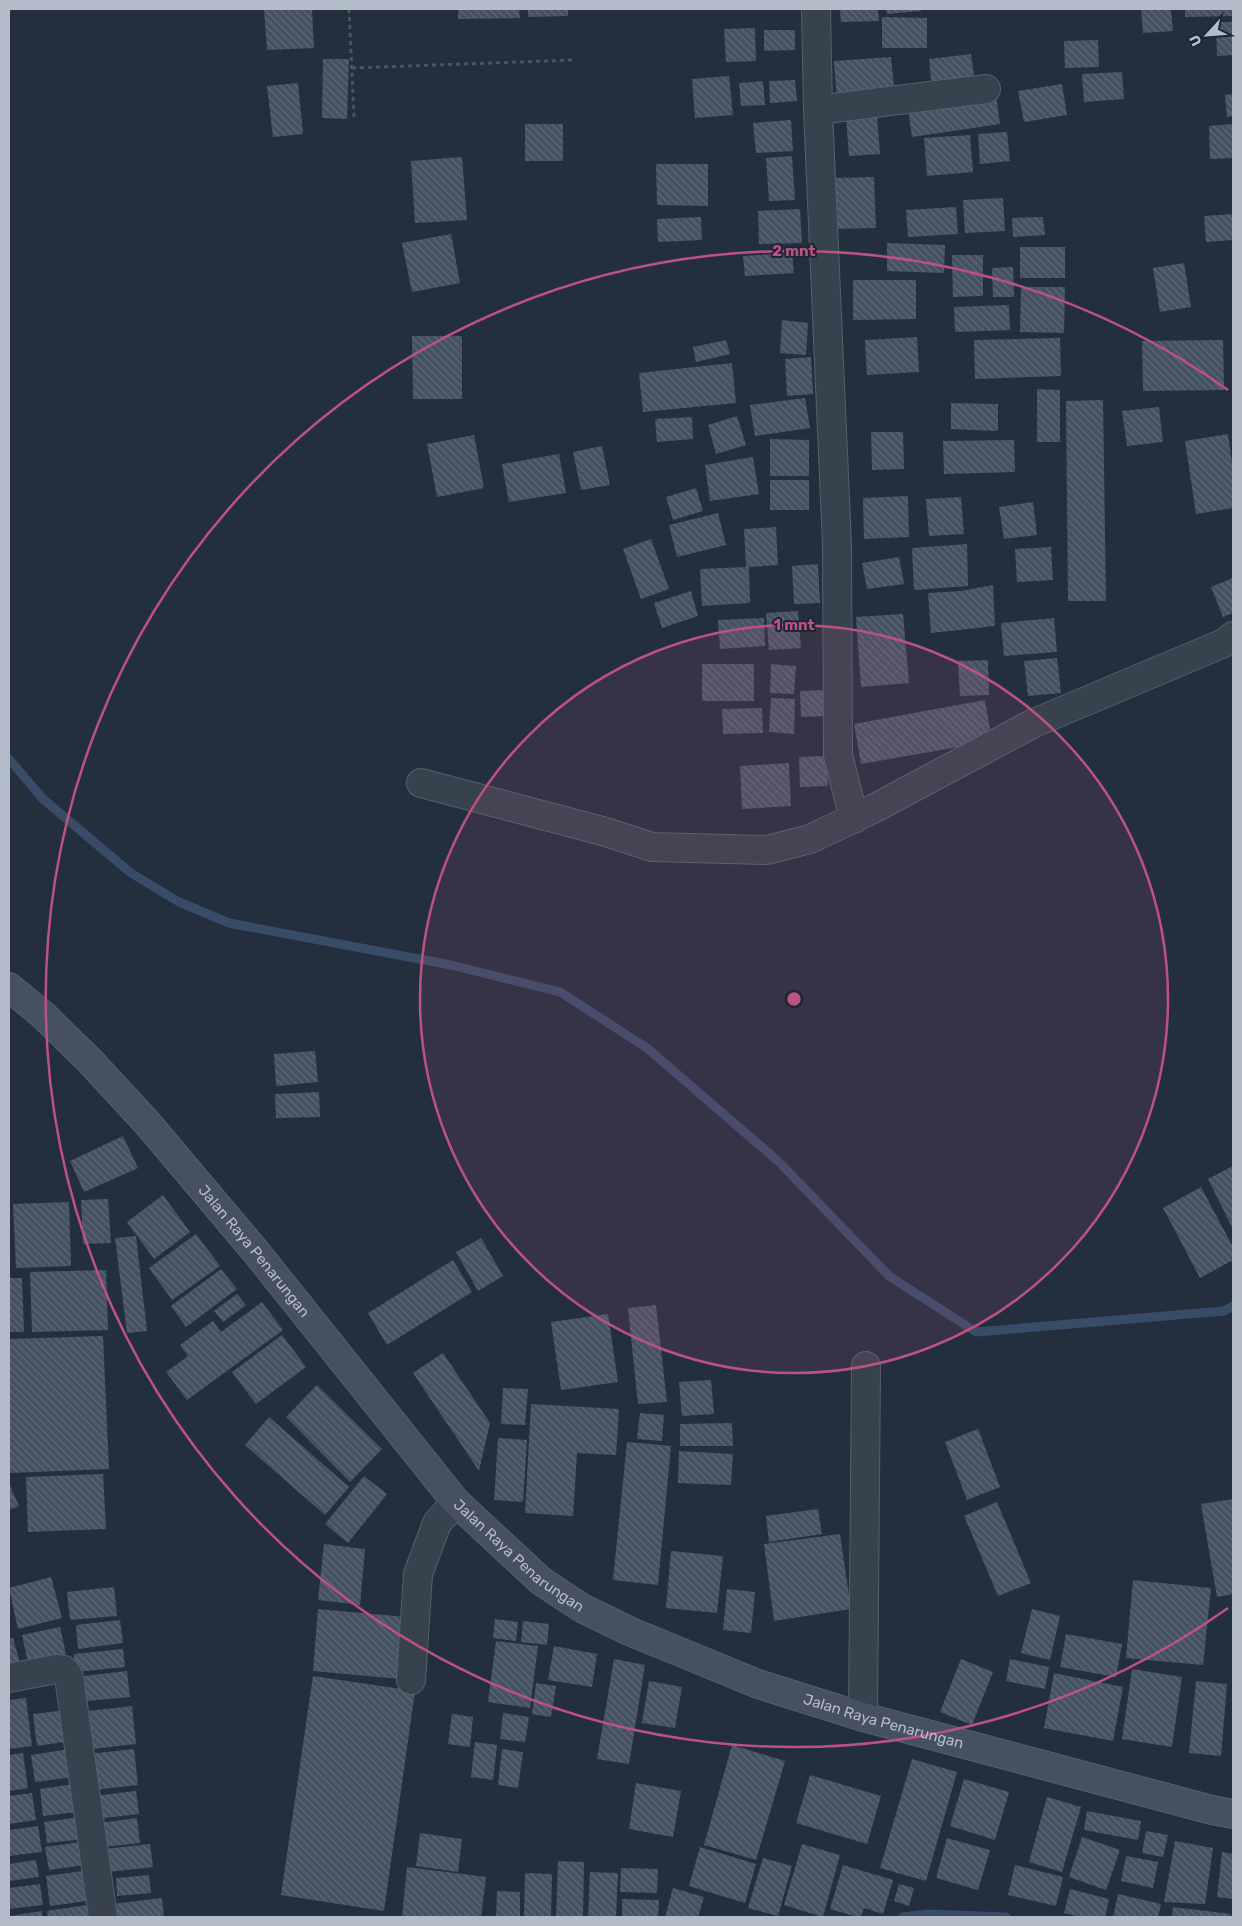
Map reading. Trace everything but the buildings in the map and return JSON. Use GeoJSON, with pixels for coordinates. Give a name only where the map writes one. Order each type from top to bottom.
{"type":"FeatureCollection","features":[{"type":"Feature","properties":{"kind":"main road","name":"Jalan Raya Penarungan"},"geometry":{"type":"LineString","coordinates":[[9,987],[43,1015],[91,1062],[149,1125],[256,1252],[456,1502],[541,1581],[582,1608],[629,1631],[758,1684],[863,1717],[1233,1814]]}},
{"type":"Feature","properties":{"kind":"street"},"geometry":{"type":"LineString","coordinates":[[816,9],[818,110],[837,545],[838,755],[854,819]]}},
{"type":"Feature","properties":{"kind":"street"},"geometry":{"type":"LineString","coordinates":[[818,110],[986,89]]}},
{"type":"Feature","properties":{"kind":"street"},"geometry":{"type":"LineString","coordinates":[[421,783],[606,832],[652,847],[767,850],[810,839],[854,819],[1034,723],[1224,642],[1233,636]]}},
{"type":"Feature","properties":{"kind":"street"},"geometry":{"type":"LineString","coordinates":[[863,1717],[866,1366]]}},
{"type":"Feature","properties":{"kind":"street"},"geometry":{"type":"LineString","coordinates":[[411,1680],[418,1574],[437,1523],[456,1502]]}},
{"type":"Feature","properties":{"kind":"street"},"geometry":{"type":"LineString","coordinates":[[9,1678],[56,1669],[64,1670],[69,1677],[103,1917]]}},
{"type":"Feature","properties":{"kind":"path"},"geometry":{"type":"LineString","coordinates":[[349,9],[354,117]]}},
{"type":"Feature","properties":{"kind":"path"},"geometry":{"type":"LineString","coordinates":[[352,68],[574,60]]}},
{"type":"Feature","properties":{"kind":"waterway"},"geometry":{"type":"LineString","coordinates":[[9,759],[43,799],[131,873],[179,902],[229,923],[451,965],[560,992],[647,1048],[779,1162],[889,1276],[976,1332],[1224,1311],[1233,1306]]}},
{"type":"Feature","properties":{"kind":"waterway"},"geometry":{"type":"LineString","coordinates":[[903,1917],[928,1914],[1006,1917]]}}]}
